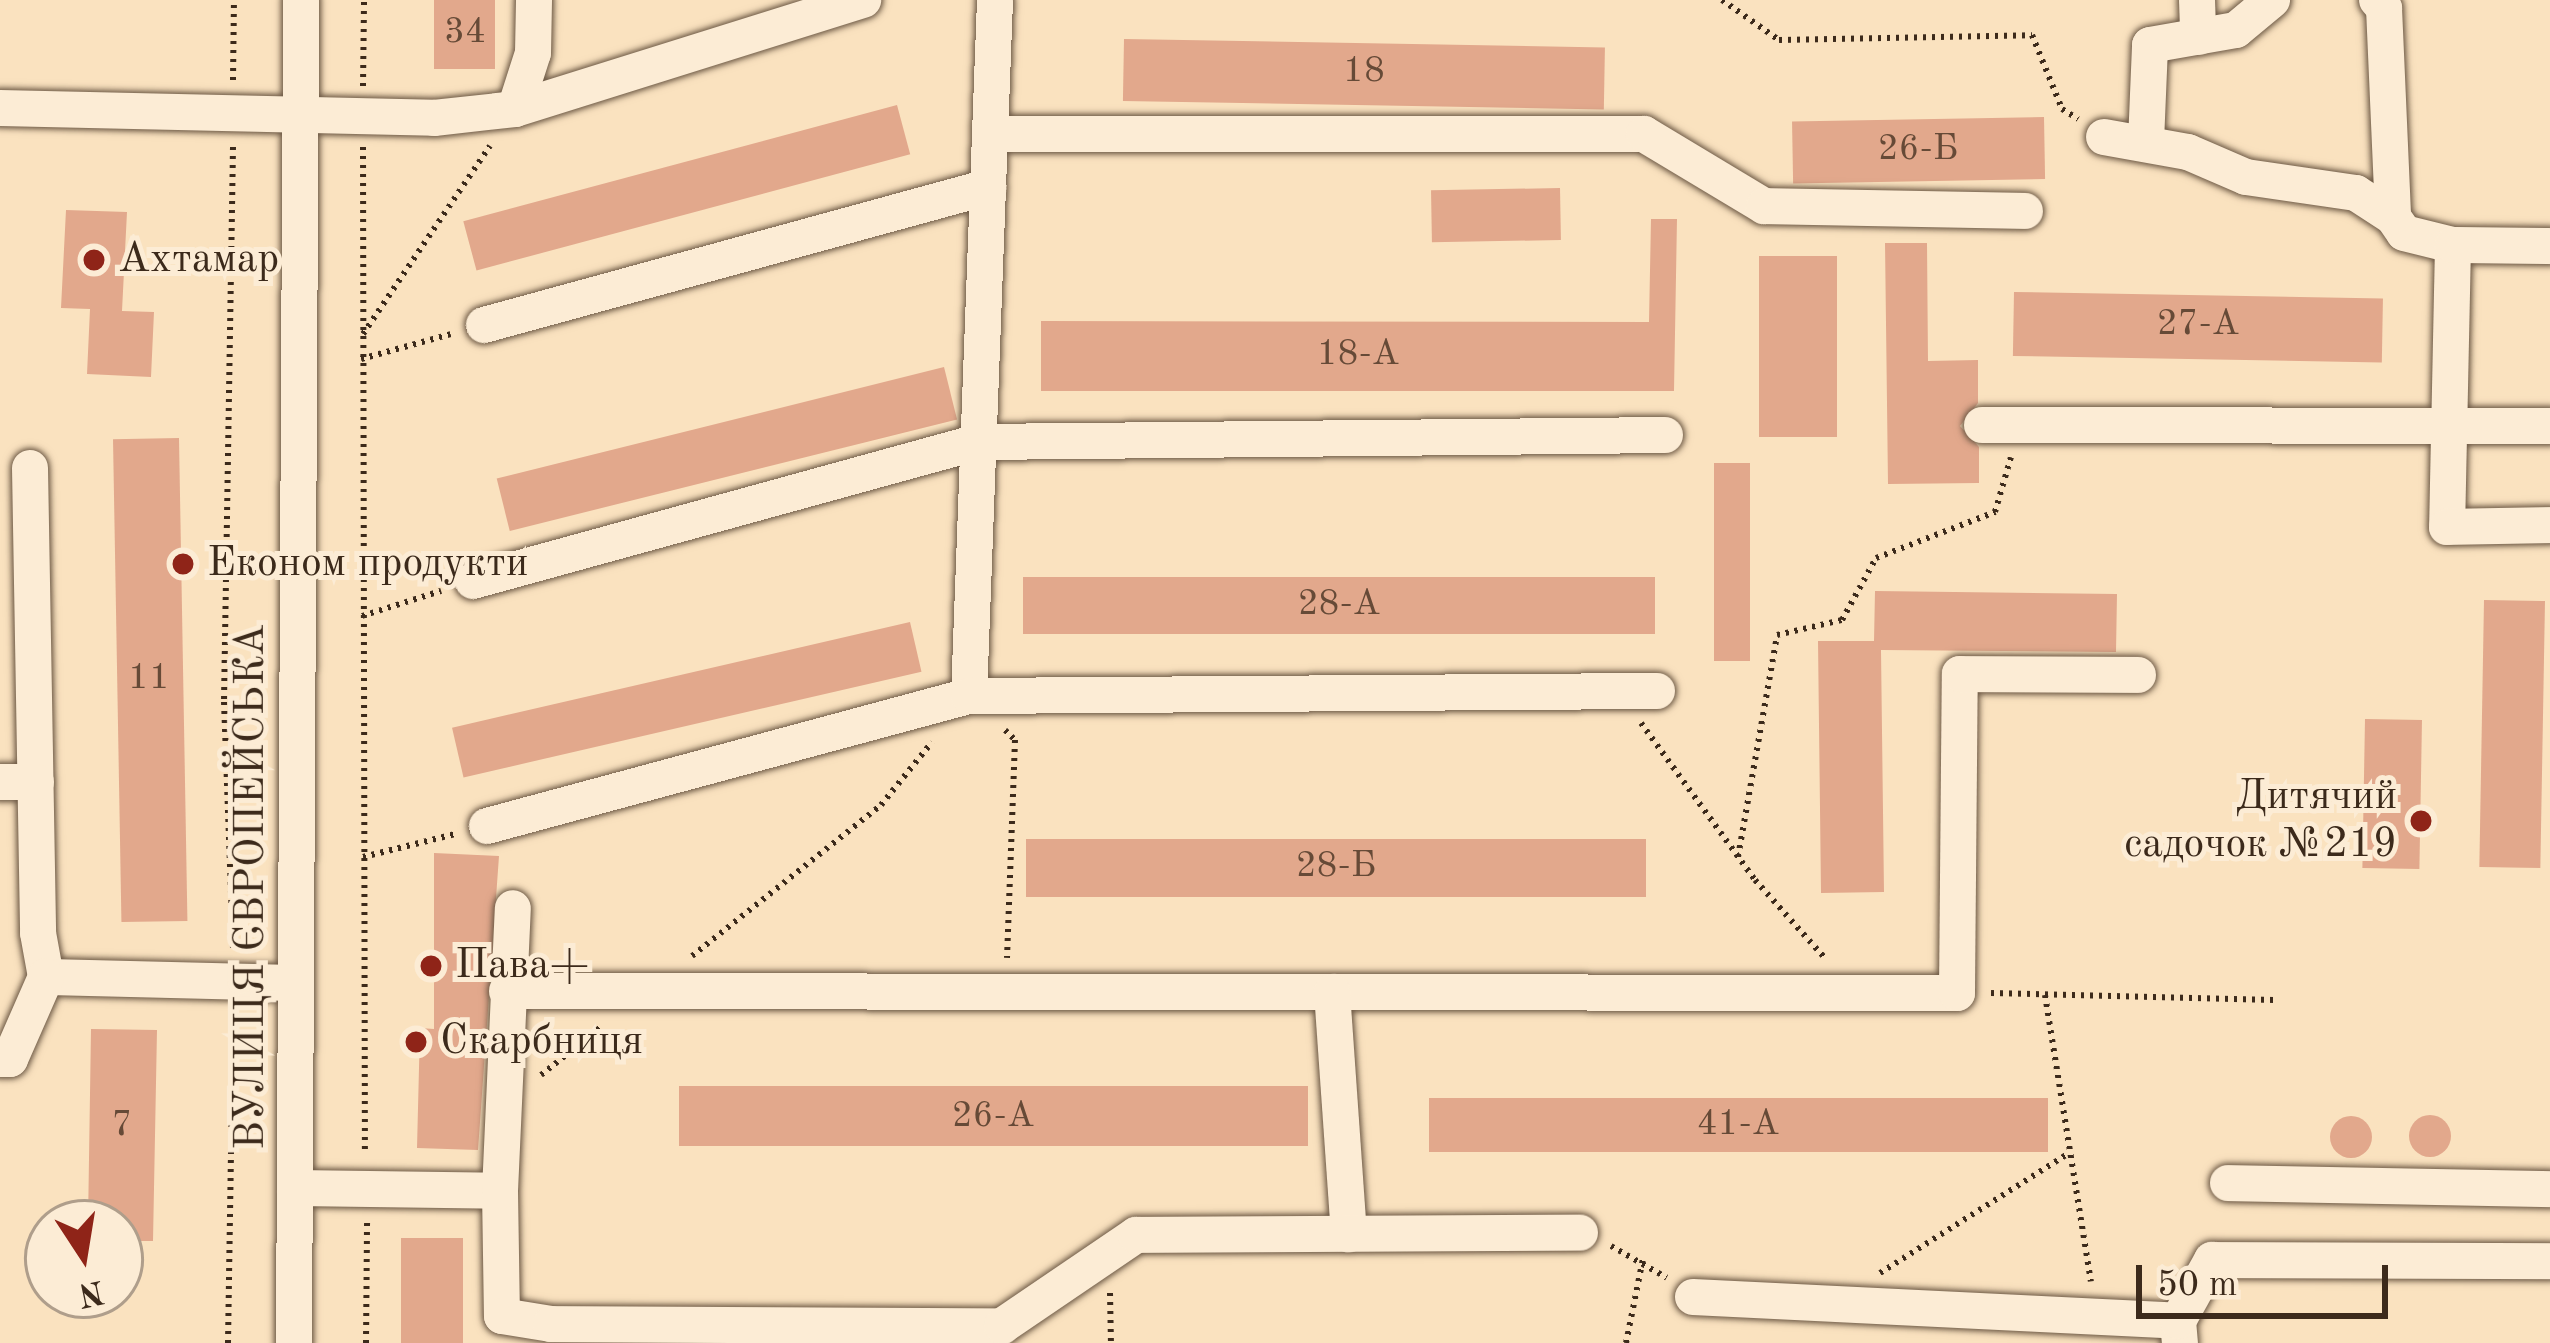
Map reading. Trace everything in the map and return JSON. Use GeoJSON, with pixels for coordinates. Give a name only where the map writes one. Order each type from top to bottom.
{"type":"FeatureCollection","features":[{"type":"Feature","properties":{"kind":"street","name":"ВУЛИЦЯ ЄВРОПЕЙСЬКА"},"geometry":{"type":"LineString","coordinates":[[294,1343],[301,0]]}},
{"type":"Feature","properties":{"kind":"street"},"geometry":{"type":"LineString","coordinates":[[515,109],[533,53],[534,0]]}},
{"type":"Feature","properties":{"kind":"street"},"geometry":{"type":"LineString","coordinates":[[0,108],[301,111],[434,118],[515,109],[863,0]]}},
{"type":"Feature","properties":{"kind":"street"},"geometry":{"type":"LineString","coordinates":[[969,696],[995,0]]}},
{"type":"Feature","properties":{"kind":"street"},"geometry":{"type":"LineString","coordinates":[[2146,142],[2150,45],[2198,18],[2236,30],[2272,0]]}},
{"type":"Feature","properties":{"kind":"street"},"geometry":{"type":"LineString","coordinates":[[2377,0],[2384,8],[2392,217]]}},
{"type":"Feature","properties":{"kind":"street"},"geometry":{"type":"LineString","coordinates":[[990,134],[1644,134],[1764,206],[2025,211]]}},
{"type":"Feature","properties":{"kind":"street"},"geometry":{"type":"LineString","coordinates":[[2104,137],[2146,142],[2246,177],[2356,193],[2392,217],[2404,233],[2453,245],[2550,246]]}},
{"type":"Feature","properties":{"kind":"street"},"geometry":{"type":"LineString","coordinates":[[484,326],[988,188]]}},
{"type":"Feature","properties":{"kind":"street"},"geometry":{"type":"LineString","coordinates":[[2453,245],[2447,527],[2550,525]]}},
{"type":"Feature","properties":{"kind":"street"},"geometry":{"type":"LineString","coordinates":[[1982,425],[2550,427]]}},
{"type":"Feature","properties":{"kind":"street"},"geometry":{"type":"LineString","coordinates":[[473,581],[978,442],[1666,435]]}},
{"type":"Feature","properties":{"kind":"street"},"geometry":{"type":"LineString","coordinates":[[0,1059],[10,1058],[46,976],[18,782],[30,468]]}},
{"type":"Feature","properties":{"kind":"street"},"geometry":{"type":"LineString","coordinates":[[507,991],[1957,993],[1960,674],[2138,675]]}},
{"type":"Feature","properties":{"kind":"street"},"geometry":{"type":"LineString","coordinates":[[487,826],[969,696],[1657,691]]}},
{"type":"Feature","properties":{"kind":"street"},"geometry":{"type":"LineString","coordinates":[[513,908],[500,1191],[502,1316],[551,1324],[1002,1325],[1136,1235],[1580,1233]]}},
{"type":"Feature","properties":{"kind":"street"},"geometry":{"type":"LineString","coordinates":[[46,976],[296,983]]}},
{"type":"Feature","properties":{"kind":"street"},"geometry":{"type":"LineString","coordinates":[[1332,992],[1349,1234]]}},
{"type":"Feature","properties":{"kind":"street"},"geometry":{"type":"LineString","coordinates":[[2228,1183],[2550,1189]]}},
{"type":"Feature","properties":{"kind":"street"},"geometry":{"type":"LineString","coordinates":[[295,1188],[500,1191]]}},
{"type":"Feature","properties":{"kind":"street"},"geometry":{"type":"LineString","coordinates":[[1693,1297],[2098,1317],[2179,1332],[2212,1260],[2550,1261]]}},
{"type":"Feature","properties":{"kind":"path"},"geometry":{"type":"LineString","coordinates":[[228,1343],[234,982],[224,702],[234,0]]}},
{"type":"Feature","properties":{"kind":"path"},"geometry":{"type":"LineString","coordinates":[[364,0],[361,857],[366,1343]]}},
{"type":"Feature","properties":{"kind":"path"},"geometry":{"type":"LineString","coordinates":[[1722,0],[1779,40],[2032,35],[2062,109],[2104,137]]}},
{"type":"Feature","properties":{"kind":"path"},"geometry":{"type":"LineString","coordinates":[[362,337],[515,109]]}},
{"type":"Feature","properties":{"kind":"path"},"geometry":{"type":"LineString","coordinates":[[362,359],[484,326]]}},
{"type":"Feature","properties":{"kind":"path"},"geometry":{"type":"LineString","coordinates":[[1738,857],[1777,635],[1842,620],[1876,558],[1996,512],[2019,425]]}},
{"type":"Feature","properties":{"kind":"path"},"geometry":{"type":"LineString","coordinates":[[361,616],[473,581]]}},
{"type":"Feature","properties":{"kind":"path"},"geometry":{"type":"LineString","coordinates":[[1618,691],[1738,857],[1857,992]]}},
{"type":"Feature","properties":{"kind":"path"},"geometry":{"type":"LineString","coordinates":[[503,1106],[881,805],[969,696],[1015,740],[1006,992]]}},
{"type":"Feature","properties":{"kind":"path"},"geometry":{"type":"LineString","coordinates":[[361,857],[487,826]]}},
{"type":"Feature","properties":{"kind":"path"},"geometry":{"type":"LineString","coordinates":[[1957,993],[2274,1000]]}},
{"type":"Feature","properties":{"kind":"path"},"geometry":{"type":"LineString","coordinates":[[2045,995],[2098,1317]]}},
{"type":"Feature","properties":{"kind":"path"},"geometry":{"type":"LineString","coordinates":[[1831,1304],[2069,1153]]}},
{"type":"Feature","properties":{"kind":"path"},"geometry":{"type":"LineString","coordinates":[[1580,1233],[1643,1259],[1693,1297]]}},
{"type":"Feature","properties":{"kind":"path"},"geometry":{"type":"LineString","coordinates":[[1627,1343],[1643,1259]]}},
{"type":"Feature","properties":{"kind":"building"},"geometry":{"type":"Polygon","coordinates":[[[434,0],[495,0],[495,69],[434,69],[434,0]]]}},
{"type":"Feature","properties":{"kind":"building"},"geometry":{"type":"Polygon","coordinates":[[[1124,39],[1605,47],[1604,109],[1123,101],[1124,39]]]}},
{"type":"Feature","properties":{"kind":"building"},"geometry":{"type":"Polygon","coordinates":[[[897,105],[910,154],[476,270],[463,221],[897,105]]]}},
{"type":"Feature","properties":{"kind":"building"},"geometry":{"type":"Polygon","coordinates":[[[2044,117],[2045,179],[1793,183],[1792,121],[2044,117]]]}},
{"type":"Feature","properties":{"kind":"building"},"geometry":{"type":"Polygon","coordinates":[[[1560,188],[1561,240],[1432,242],[1431,190],[1560,188]]]}},
{"type":"Feature","properties":{"kind":"building","name":"Ахтамар"},"geometry":{"type":"Polygon","coordinates":[[[66,210],[127,212],[122,311],[154,312],[151,377],[87,374],[90,309],[61,308],[66,210]]]}},
{"type":"Feature","properties":{"kind":"building"},"geometry":{"type":"Polygon","coordinates":[[[1651,219],[1677,219],[1674,391],[1041,391],[1041,321],[1649,322],[1651,219]]]}},
{"type":"Feature","properties":{"kind":"building"},"geometry":{"type":"Polygon","coordinates":[[[1885,243],[1927,243],[1928,361],[1978,360],[1978,403],[1960,426],[1979,447],[1979,483],[1888,484],[1885,243]]]}},
{"type":"Feature","properties":{"kind":"building"},"geometry":{"type":"Polygon","coordinates":[[[1759,256],[1837,256],[1837,437],[1759,437],[1759,256]]]}},
{"type":"Feature","properties":{"kind":"building"},"geometry":{"type":"Polygon","coordinates":[[[2014,292],[2383,298],[2382,362],[2013,356],[2014,292]]]}},
{"type":"Feature","properties":{"kind":"building"},"geometry":{"type":"Polygon","coordinates":[[[944,367],[957,419],[510,531],[497,479],[944,367]]]}},
{"type":"Feature","properties":{"kind":"building"},"geometry":{"type":"Polygon","coordinates":[[[179,438],[187,921],[121,922],[113,439],[179,438]]]}},
{"type":"Feature","properties":{"kind":"building"},"geometry":{"type":"Polygon","coordinates":[[[1714,463],[1750,463],[1750,661],[1714,661],[1714,463]]]}},
{"type":"Feature","properties":{"kind":"building"},"geometry":{"type":"Polygon","coordinates":[[[1023,577],[1655,577],[1655,634],[1023,634],[1023,577]]]}},
{"type":"Feature","properties":{"kind":"building"},"geometry":{"type":"Polygon","coordinates":[[[1875,591],[2117,594],[2116,652],[1881,650],[1884,892],[1821,893],[1818,641],[1874,641],[1875,591]]]}},
{"type":"Feature","properties":{"kind":"building"},"geometry":{"type":"Polygon","coordinates":[[[2484,600],[2545,601],[2540,868],[2479,867],[2484,600]]]}},
{"type":"Feature","properties":{"kind":"building"},"geometry":{"type":"Polygon","coordinates":[[[910,622],[921,672],[464,777],[452,728],[910,622]]]}},
{"type":"Feature","properties":{"kind":"building"},"geometry":{"type":"Polygon","coordinates":[[[2365,719],[2422,720],[2419,869],[2362,868],[2365,719]]]}},
{"type":"Feature","properties":{"kind":"building"},"geometry":{"type":"Polygon","coordinates":[[[1026,839],[1646,839],[1646,897],[1026,897],[1026,839]]]}},
{"type":"Feature","properties":{"kind":"building"},"geometry":{"type":"Polygon","coordinates":[[[434,853],[499,856],[478,1150],[417,1148],[420,1028],[434,1029],[434,853]]]}},
{"type":"Feature","properties":{"kind":"building"},"geometry":{"type":"Polygon","coordinates":[[[91,1029],[157,1030],[153,1241],[144,1241],[144,1199],[88,1199],[91,1029]]]}},
{"type":"Feature","properties":{"kind":"building"},"geometry":{"type":"Polygon","coordinates":[[[679,1086],[1308,1086],[1308,1146],[679,1146],[679,1086]]]}},
{"type":"Feature","properties":{"kind":"building"},"geometry":{"type":"Polygon","coordinates":[[[1429,1098],[2048,1098],[2048,1152],[1429,1152],[1429,1098]]]}},
{"type":"Feature","properties":{"kind":"building"},"geometry":{"type":"Polygon","coordinates":[[[2430,1115],[2445,1121],[2451,1136],[2445,1151],[2430,1157],[2415,1151],[2409,1136],[2415,1121],[2430,1115]]]}},
{"type":"Feature","properties":{"kind":"building"},"geometry":{"type":"Polygon","coordinates":[[[2351,1116],[2366,1122],[2372,1137],[2366,1152],[2351,1158],[2336,1152],[2330,1137],[2336,1122],[2351,1116]]]}},
{"type":"Feature","properties":{"kind":"building"},"geometry":{"type":"Polygon","coordinates":[[[401,1238],[463,1238],[463,1343],[401,1343],[401,1238]]]}},
{"type":"Feature","properties":{"kind":"place","name":"Ахтамар"},"geometry":{"type":"Point","coordinates":[94,260]}},
{"type":"Feature","properties":{"kind":"place","name":"Економ продукти"},"geometry":{"type":"Point","coordinates":[183,564]}},
{"type":"Feature","properties":{"kind":"place","name":"Дитячий садочок №219"},"geometry":{"type":"Point","coordinates":[2421,821]}},
{"type":"Feature","properties":{"kind":"place","name":"Пава+"},"geometry":{"type":"Point","coordinates":[431,966]}},
{"type":"Feature","properties":{"kind":"place","name":"Скарбниця"},"geometry":{"type":"Point","coordinates":[416,1042]}}]}
